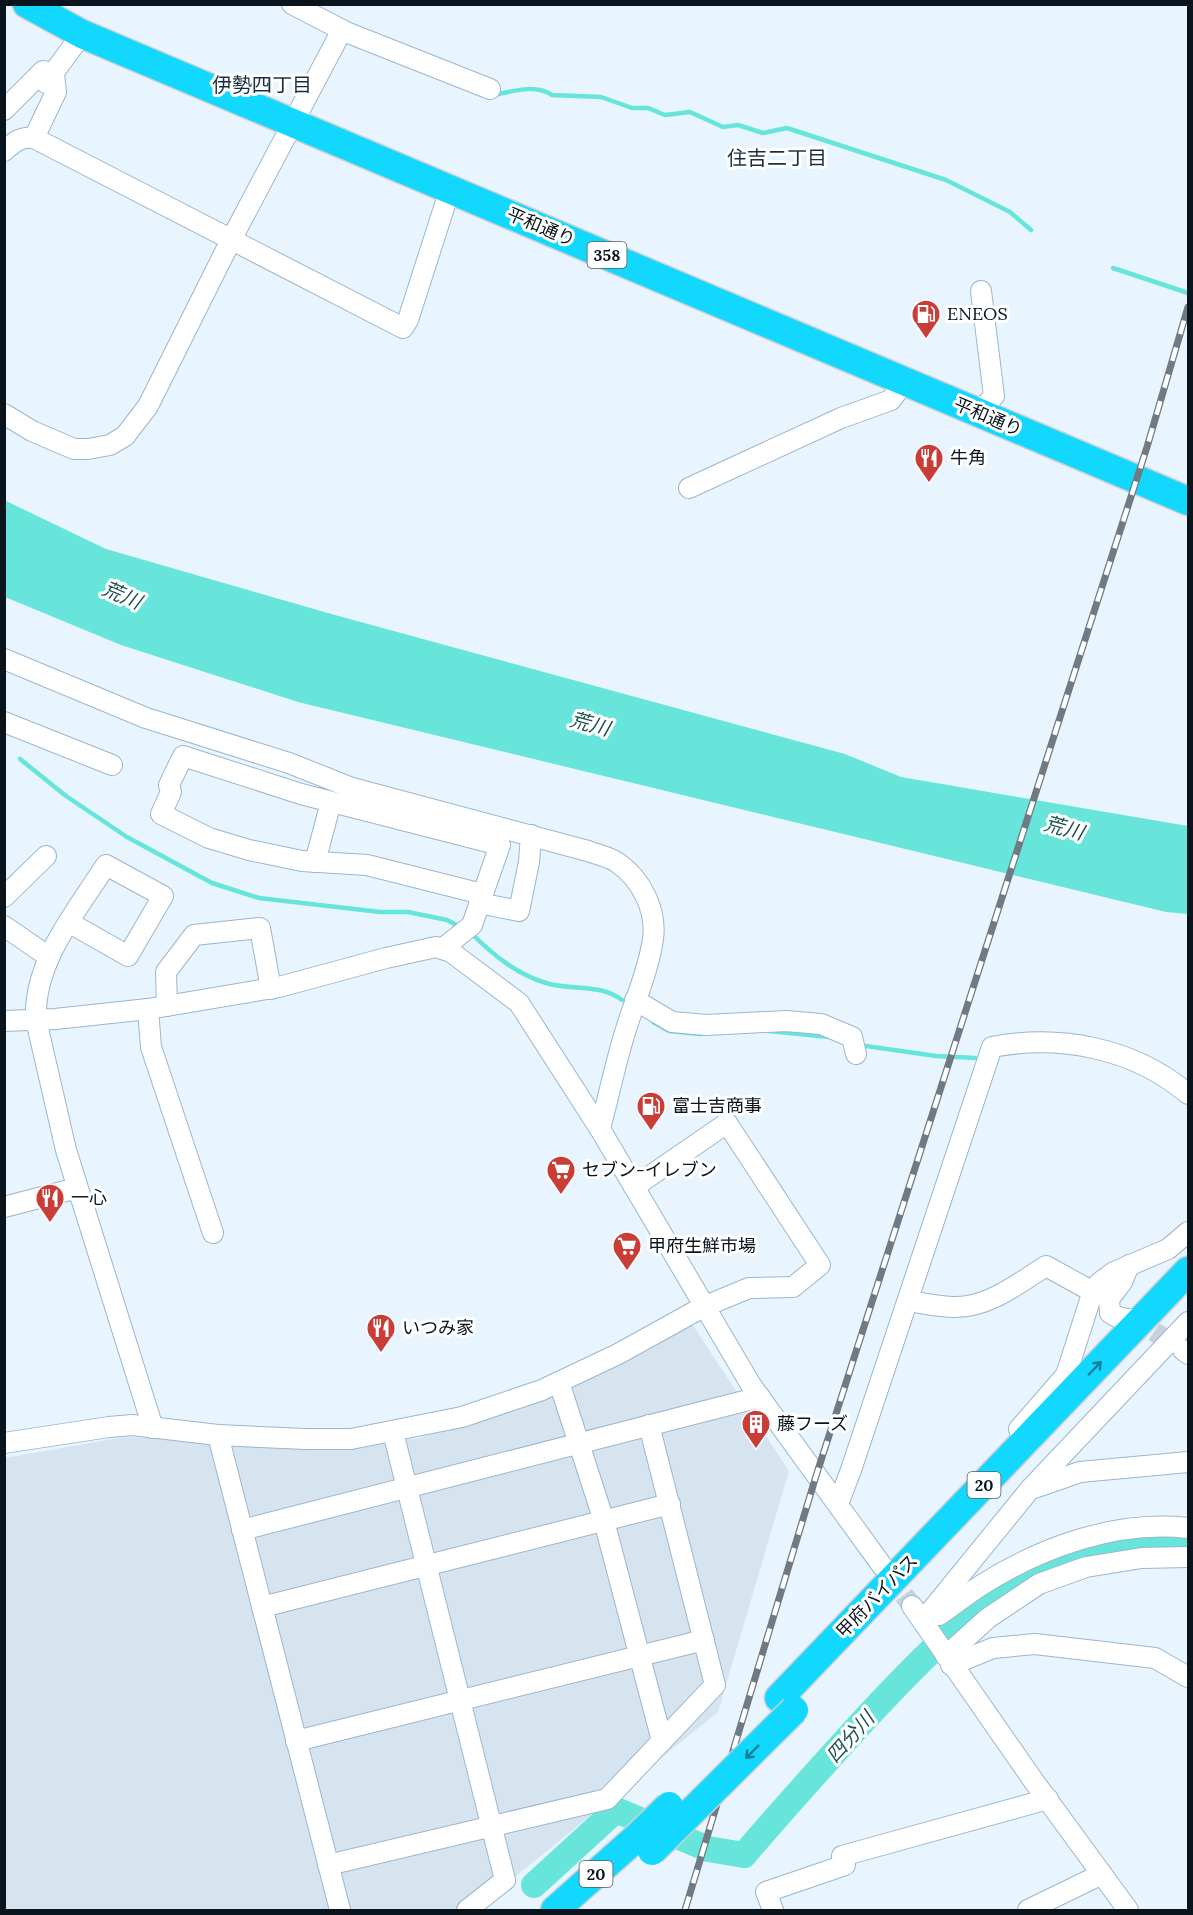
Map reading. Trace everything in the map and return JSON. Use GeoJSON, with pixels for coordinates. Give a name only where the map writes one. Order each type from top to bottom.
{"type":"FeatureCollection","features":[{"type":"Feature","properties":{"kind":"highway","name":"平和通り"},"geometry":{"type":"LineString","coordinates":[[27,4],[82,34],[1188,501]]}},
{"type":"Feature","properties":{"kind":"highway","name":"甲府バイパス"},"geometry":{"type":"LineString","coordinates":[[786,1704],[989,1480],[1188,1271]]}},
{"type":"Feature","properties":{"kind":"highway","name":"甲府バイパス"},"geometry":{"type":"LineString","coordinates":[[584,1911],[644,1845],[1188,1299]]}},
{"type":"Feature","properties":{"kind":"highway","name":"甲府バイパス"},"geometry":{"type":"LineString","coordinates":[[555,1911],[644,1845]]}},
{"type":"Feature","properties":{"kind":"street"},"geometry":{"type":"LineString","coordinates":[[292,4],[342,30],[490,89]]}},
{"type":"Feature","properties":{"kind":"street"},"geometry":{"type":"LineString","coordinates":[[4,414],[32,431],[74,449],[88,449],[110,444],[125,436],[148,405],[231,240],[342,30]]}},
{"type":"Feature","properties":{"kind":"street"},"geometry":{"type":"LineString","coordinates":[[4,126],[40,91],[82,34]]}},
{"type":"Feature","properties":{"kind":"street"},"geometry":{"type":"LineString","coordinates":[[4,110],[43,71],[54,74]]}},
{"type":"Feature","properties":{"kind":"street"},"geometry":{"type":"LineString","coordinates":[[34,138],[56,92],[54,74]]}},
{"type":"Feature","properties":{"kind":"street"},"geometry":{"type":"LineString","coordinates":[[4,151],[14,142],[26,137],[34,138],[403,328],[408,320],[450,189]]}},
{"type":"Feature","properties":{"kind":"street"},"geometry":{"type":"LineString","coordinates":[[978,413],[994,396],[981,291]]}},
{"type":"Feature","properties":{"kind":"street"},"geometry":{"type":"LineString","coordinates":[[689,488],[841,418],[891,400],[904,382]]}},
{"type":"Feature","properties":{"kind":"street"},"geometry":{"type":"LineString","coordinates":[[4,659],[146,718],[289,763],[352,788],[588,850],[616,862],[638,882],[653,917],[653,938],[600,1129]]}},
{"type":"Feature","properties":{"kind":"street"},"geometry":{"type":"LineString","coordinates":[[4,722],[112,765]]}},
{"type":"Feature","properties":{"kind":"street"},"geometry":{"type":"LineString","coordinates":[[442,949],[465,931],[481,898],[500,845],[332,802],[183,756],[169,785],[171,792],[161,814],[209,838],[249,850],[315,862],[367,865],[481,898],[519,911],[529,862],[531,836]]}},
{"type":"Feature","properties":{"kind":"street"},"geometry":{"type":"LineString","coordinates":[[315,862],[332,802]]}},
{"type":"Feature","properties":{"kind":"street"},"geometry":{"type":"LineString","coordinates":[[4,897],[46,856]]}},
{"type":"Feature","properties":{"kind":"street"},"geometry":{"type":"LineString","coordinates":[[70,923],[128,956],[163,896],[106,865],[70,923],[49,957],[39,983],[35,1002],[36,1020],[66,1150],[153,1428]]}},
{"type":"Feature","properties":{"kind":"street"},"geometry":{"type":"LineString","coordinates":[[4,926],[49,957]]}},
{"type":"Feature","properties":{"kind":"street"},"geometry":{"type":"LineString","coordinates":[[213,1233],[151,1047],[157,1007],[166,972],[194,935],[260,928],[272,989]]}},
{"type":"Feature","properties":{"kind":"street"},"geometry":{"type":"LineString","coordinates":[[4,1021],[36,1020],[157,1007],[272,989],[436,947],[452,952],[519,1004],[600,1129],[703,1307],[760,1397],[883,1567]]}},
{"type":"Feature","properties":{"kind":"street"},"geometry":{"type":"LineString","coordinates":[[635,1000],[672,1022],[706,1025],[786,1021],[822,1024],[852,1037],[856,1054]]}},
{"type":"Feature","properties":{"kind":"street"},"geometry":{"type":"LineString","coordinates":[[838,1504],[852,1470],[992,1047],[1031,1042],[1064,1043],[1100,1049],[1125,1057],[1159,1073],[1188,1094]]}},
{"type":"Feature","properties":{"kind":"street"},"geometry":{"type":"LineString","coordinates":[[4,1443],[132,1425],[218,1435],[351,1439],[462,1418],[542,1390],[618,1354],[703,1307],[749,1288],[793,1287],[820,1265],[727,1123],[634,1186]]}},
{"type":"Feature","properties":{"kind":"street"},"geometry":{"type":"LineString","coordinates":[[4,1207],[77,1188]]}},
{"type":"Feature","properties":{"kind":"street"},"geometry":{"type":"LineString","coordinates":[[989,1480],[1010,1439],[1066,1375],[1091,1297],[1099,1283],[1114,1272],[1168,1249],[1188,1232]]}},
{"type":"Feature","properties":{"kind":"street"},"geometry":{"type":"LineString","coordinates":[[1129,1265],[1122,1282],[1108,1299],[1110,1313],[1124,1319],[1142,1319]]}},
{"type":"Feature","properties":{"kind":"street"},"geometry":{"type":"LineString","coordinates":[[908,1300],[954,1307],[974,1305],[1008,1290],[1046,1266],[1086,1288]]}},
{"type":"Feature","properties":{"kind":"street"},"geometry":{"type":"LineString","coordinates":[[923,1616],[1031,1488],[1188,1322]]}},
{"type":"Feature","properties":{"kind":"street"},"geometry":{"type":"LineString","coordinates":[[559,1382],[604,1521],[662,1741]]}},
{"type":"Feature","properties":{"kind":"street"},"geometry":{"type":"LineString","coordinates":[[242,1530],[760,1397]]}},
{"type":"Feature","properties":{"kind":"street"},"geometry":{"type":"LineString","coordinates":[[328,1865],[607,1799],[715,1685],[649,1425]]}},
{"type":"Feature","properties":{"kind":"street"},"geometry":{"type":"LineString","coordinates":[[393,1432],[505,1880],[467,1911]]}},
{"type":"Feature","properties":{"kind":"street"},"geometry":{"type":"LineString","coordinates":[[218,1435],[340,1911]]}},
{"type":"Feature","properties":{"kind":"street"},"geometry":{"type":"LineString","coordinates":[[1031,1488],[1080,1472],[1188,1462]]}},
{"type":"Feature","properties":{"kind":"street"},"geometry":{"type":"LineString","coordinates":[[262,1607],[670,1504]]}},
{"type":"Feature","properties":{"kind":"street"},"geometry":{"type":"LineString","coordinates":[[923,1616],[939,1615],[979,1586],[1028,1559],[1076,1540],[1127,1529],[1176,1526],[1188,1528]]}},
{"type":"Feature","properties":{"kind":"street"},"geometry":{"type":"LineString","coordinates":[[949,1660],[988,1618],[1039,1584],[1086,1567],[1142,1558],[1188,1557]]}},
{"type":"Feature","properties":{"kind":"street"},"geometry":{"type":"LineString","coordinates":[[923,1616],[949,1660],[1128,1911]]}},
{"type":"Feature","properties":{"kind":"street"},"geometry":{"type":"LineString","coordinates":[[296,1741],[704,1640]]}},
{"type":"Feature","properties":{"kind":"street"},"geometry":{"type":"LineString","coordinates":[[949,1660],[993,1648],[1035,1644],[1155,1658],[1188,1677]]}},
{"type":"Feature","properties":{"kind":"street"},"geometry":{"type":"LineString","coordinates":[[773,1911],[766,1892],[845,1865],[842,1856],[1048,1799]]}},
{"type":"Feature","properties":{"kind":"street"},"geometry":{"type":"LineString","coordinates":[[1028,1911],[1102,1874]]}},
{"type":"Feature","properties":{"kind":"shaded area"},"geometry":{"type":"Polygon","coordinates":[[[688,1318],[789,1471],[718,1712],[474,1910],[5,1910],[5,1458],[124,1437],[238,1442],[417,1439],[551,1394],[688,1318]]]}},
{"type":"Feature","properties":{"kind":"water","name":"荒川"},"geometry":{"type":"Polygon","coordinates":[[[4,500],[106,549],[335,615],[845,754],[901,777],[1188,826],[1188,914],[1166,912],[298,702],[121,645],[5,597],[4,500]]]}},
{"type":"Feature","properties":{"kind":"waterway"},"geometry":{"type":"LineString","coordinates":[[494,95],[531,89],[552,95],[601,97],[632,108],[648,108],[665,115],[690,112],[723,127],[738,125],[763,133],[787,128],[946,180],[1010,212],[1031,230]]}},
{"type":"Feature","properties":{"kind":"waterway"},"geometry":{"type":"LineString","coordinates":[[1113,268],[1188,293]]}},
{"type":"Feature","properties":{"kind":"waterway"},"geometry":{"type":"LineString","coordinates":[[20,759],[66,796],[127,837],[212,883],[259,898],[380,912],[408,912],[447,920],[460,927]]}},
{"type":"Feature","properties":{"kind":"waterway"},"geometry":{"type":"LineString","coordinates":[[470,932],[505,962],[535,979],[556,985],[604,991],[622,1000]]}},
{"type":"Feature","properties":{"kind":"waterway"},"geometry":{"type":"LineString","coordinates":[[653,1022],[669,1031],[701,1034]]}},
{"type":"Feature","properties":{"kind":"waterway"},"geometry":{"type":"LineString","coordinates":[[769,1031],[829,1037]]}},
{"type":"Feature","properties":{"kind":"waterway"},"geometry":{"type":"LineString","coordinates":[[866,1046],[936,1056],[975,1058]]}},
{"type":"Feature","properties":{"kind":"waterway","name":"四分川"},"geometry":{"type":"LineString","coordinates":[[534,1885],[616,1810],[708,1849],[744,1855],[865,1719],[925,1656],[969,1618],[1016,1583],[1051,1565],[1075,1557],[1144,1543],[1188,1545]]}},
{"type":"Feature","properties":{"kind":"tunnel"},"geometry":{"type":"LineString","coordinates":[[1129,1315],[1182,1350]]}},
{"type":"Feature","properties":{"kind":"tunnel"},"geometry":{"type":"LineString","coordinates":[[886,1571],[912,1606]]}},
{"type":"Feature","properties":{"kind":"railway"},"geometry":{"type":"LineString","coordinates":[[685,1910],[816,1476],[1147,447],[1188,307]]}},
{"type":"Feature","properties":{"kind":"place","name":"ENEOS"},"geometry":{"type":"Point","coordinates":[926,340]}},
{"type":"Feature","properties":{"kind":"place","name":"牛角"},"geometry":{"type":"Point","coordinates":[929,484]}},
{"type":"Feature","properties":{"kind":"place","name":"富士吉商事"},"geometry":{"type":"Point","coordinates":[651,1132]}},
{"type":"Feature","properties":{"kind":"place","name":"セブン-イレブン"},"geometry":{"type":"Point","coordinates":[561,1196]}},
{"type":"Feature","properties":{"kind":"place","name":"一心"},"geometry":{"type":"Point","coordinates":[50,1224]}},
{"type":"Feature","properties":{"kind":"place","name":"甲府生鮮市場"},"geometry":{"type":"Point","coordinates":[627,1272]}},
{"type":"Feature","properties":{"kind":"place","name":"いつみ家"},"geometry":{"type":"Point","coordinates":[381,1354]}},
{"type":"Feature","properties":{"kind":"place","name":"藤フーズ"},"geometry":{"type":"Point","coordinates":[756,1450]}},
{"type":"Feature","properties":{"kind":"district","name":"伊勢四丁目"},"geometry":{"type":"Point","coordinates":[262,85]}},
{"type":"Feature","properties":{"kind":"district","name":"住吉二丁目"},"geometry":{"type":"Point","coordinates":[777,158]}}]}
